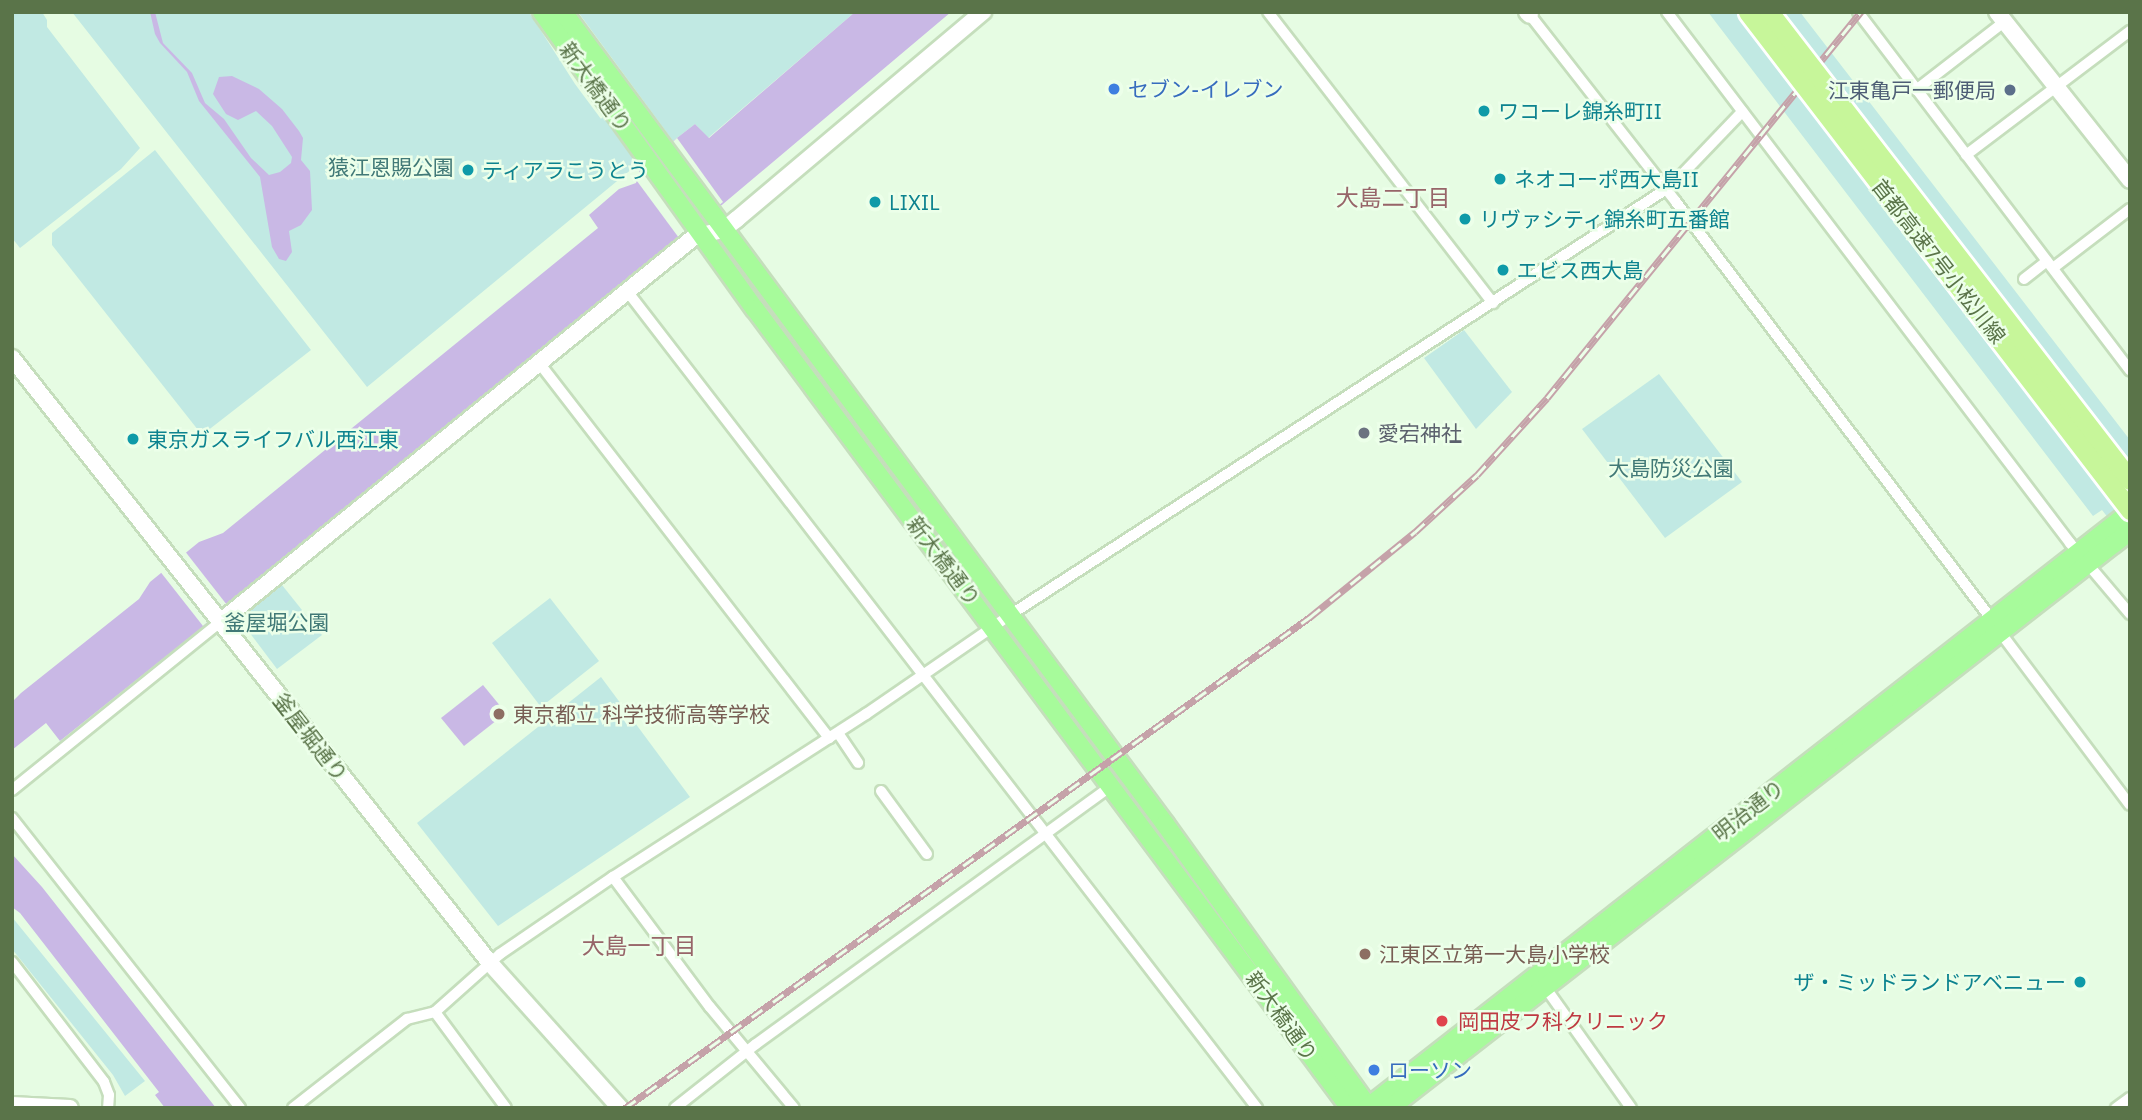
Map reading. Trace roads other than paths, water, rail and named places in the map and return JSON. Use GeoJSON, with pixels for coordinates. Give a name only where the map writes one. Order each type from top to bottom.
{"type":"FeatureCollection","features":[{"type":"Feature","properties":{"kind":"highway","name":"首都高速7号小松川線"},"geometry":{"type":"LineString","coordinates":[[1748,12],[2126,523]]}},
{"type":"Feature","properties":{"kind":"highway","name":"首都高速7号小松川線"},"geometry":{"type":"LineString","coordinates":[[1769,12],[2130,480]]}},
{"type":"Feature","properties":{"kind":"main road","name":"新大橋通り"},"geometry":{"type":"LineString","coordinates":[[542,12],[763,320],[1350,1108]]}},
{"type":"Feature","properties":{"kind":"main road","name":"新大橋通り"},"geometry":{"type":"LineString","coordinates":[[563,12],[1010,615],[1368,1107]]}},
{"type":"Feature","properties":{"kind":"main road","name":"明治通り"},"geometry":{"type":"LineString","coordinates":[[1390,1108],[2126,523]]}},
{"type":"Feature","properties":{"kind":"main road","name":"明治通り"},"geometry":{"type":"LineString","coordinates":[[1368,1107],[1996,626]]}},
{"type":"Feature","properties":{"kind":"street"},"geometry":{"type":"LineString","coordinates":[[12,790],[217,619],[540,364],[699,229],[723,230],[983,12]]}},
{"type":"Feature","properties":{"kind":"street"},"geometry":{"type":"LineString","coordinates":[[1268,12],[1493,303]]}},
{"type":"Feature","properties":{"kind":"street"},"geometry":{"type":"LineString","coordinates":[[1667,12],[2082,558],[2130,614]]}},
{"type":"Feature","properties":{"kind":"street"},"geometry":{"type":"LineString","coordinates":[[1858,12],[2130,370]]}},
{"type":"Feature","properties":{"kind":"street"},"geometry":{"type":"LineString","coordinates":[[1529,13],[1667,189],[2130,805]]}},
{"type":"Feature","properties":{"kind":"street"},"geometry":{"type":"LineString","coordinates":[[1916,90],[2000,17],[2130,180]]}},
{"type":"Feature","properties":{"kind":"street"},"geometry":{"type":"LineString","coordinates":[[1966,155],[2130,31]]}},
{"type":"Feature","properties":{"kind":"street"},"geometry":{"type":"LineString","coordinates":[[292,1108],[407,1019],[435,1012],[490,963],[613,877],[834,736],[1010,615],[1667,189],[1742,112]]}},
{"type":"Feature","properties":{"kind":"street"},"geometry":{"type":"LineString","coordinates":[[2024,279],[2050,265],[2130,209]]}},
{"type":"Feature","properties":{"kind":"street"},"geometry":{"type":"LineString","coordinates":[[628,292],[1257,1108]]}},
{"type":"Feature","properties":{"kind":"street","name":"釜屋堀通り"},"geometry":{"type":"LineString","coordinates":[[12,358],[490,963],[620,1108]]}},
{"type":"Feature","properties":{"kind":"street"},"geometry":{"type":"LineString","coordinates":[[540,364],[858,763]]}},
{"type":"Feature","properties":{"kind":"street"},"geometry":{"type":"LineString","coordinates":[[675,1108],[747,1052],[1110,787]]}},
{"type":"Feature","properties":{"kind":"street"},"geometry":{"type":"LineString","coordinates":[[881,791],[926,854]]}},
{"type":"Feature","properties":{"kind":"street"},"geometry":{"type":"LineString","coordinates":[[12,818],[240,1108]]}},
{"type":"Feature","properties":{"kind":"street"},"geometry":{"type":"LineString","coordinates":[[613,877],[747,1052],[794,1108]]}},
{"type":"Feature","properties":{"kind":"street"},"geometry":{"type":"LineString","coordinates":[[12,962],[104,1082],[109,1095],[108,1108]]}},
{"type":"Feature","properties":{"kind":"street"},"geometry":{"type":"LineString","coordinates":[[1545,987],[1631,1108]]}},
{"type":"Feature","properties":{"kind":"street"},"geometry":{"type":"LineString","coordinates":[[435,1012],[506,1108]]}},
{"type":"Feature","properties":{"kind":"street"},"geometry":{"type":"LineString","coordinates":[[2116,1108],[2130,1098]]}},
{"type":"Feature","properties":{"kind":"street"},"geometry":{"type":"LineString","coordinates":[[12,1105],[70,1108]]}},
{"type":"Feature","properties":{"kind":"railway"},"geometry":{"type":"LineString","coordinates":[[625,1108],[1310,617],[1415,532],[1477,475],[1547,398],[1861,12]]}},
{"type":"Feature","properties":{"kind":"place","name":"セブン-イレブン"},"geometry":{"type":"Point","coordinates":[1114,89]}},
{"type":"Feature","properties":{"kind":"place","name":"江東亀戸一郵便局"},"geometry":{"type":"Point","coordinates":[2010,90]}},
{"type":"Feature","properties":{"kind":"place","name":"ワコーレ錦糸町II"},"geometry":{"type":"Point","coordinates":[1484,111]}},
{"type":"Feature","properties":{"kind":"place","name":"ティアラこうとう"},"geometry":{"type":"Point","coordinates":[468,170]}},
{"type":"Feature","properties":{"kind":"place","name":"ネオコーポ西大島II"},"geometry":{"type":"Point","coordinates":[1500,179]}},
{"type":"Feature","properties":{"kind":"place","name":"LIXIL"},"geometry":{"type":"Point","coordinates":[875,202]}},
{"type":"Feature","properties":{"kind":"place","name":"リヴァシティ錦糸町五番館"},"geometry":{"type":"Point","coordinates":[1465,219]}},
{"type":"Feature","properties":{"kind":"place","name":"エビス西大島"},"geometry":{"type":"Point","coordinates":[1503,270]}},
{"type":"Feature","properties":{"kind":"place","name":"愛宕神社"},"geometry":{"type":"Point","coordinates":[1364,433]}},
{"type":"Feature","properties":{"kind":"place","name":"東京ガスライフバル西江東"},"geometry":{"type":"Point","coordinates":[133,439]}},
{"type":"Feature","properties":{"kind":"place","name":"東京都立 科学技術高等学校"},"geometry":{"type":"Point","coordinates":[499,714]}},
{"type":"Feature","properties":{"kind":"place","name":"江東区立第一大島小学校"},"geometry":{"type":"Point","coordinates":[1365,954]}},
{"type":"Feature","properties":{"kind":"place","name":"ザ・ミッドランドアベニュー"},"geometry":{"type":"Point","coordinates":[2080,982]}},
{"type":"Feature","properties":{"kind":"place","name":"岡田皮フ科クリニック"},"geometry":{"type":"Point","coordinates":[1442,1021]}},
{"type":"Feature","properties":{"kind":"place","name":"ローソン"},"geometry":{"type":"Point","coordinates":[1374,1070]}},
{"type":"Feature","properties":{"kind":"district","name":"大島二丁目"},"geometry":{"type":"Point","coordinates":[1393,197]}},
{"type":"Feature","properties":{"kind":"district","name":"大島一丁目"},"geometry":{"type":"Point","coordinates":[639,945]}},
{"type":"Feature","properties":{"kind":"park label","name":"猿江恩賜公園"},"geometry":{"type":"Point","coordinates":[391,167]}},
{"type":"Feature","properties":{"kind":"park label","name":"大島防災公園"},"geometry":{"type":"Point","coordinates":[1671,468]}},
{"type":"Feature","properties":{"kind":"park label","name":"釜屋堀公園"},"geometry":{"type":"Point","coordinates":[277,622]}}]}
